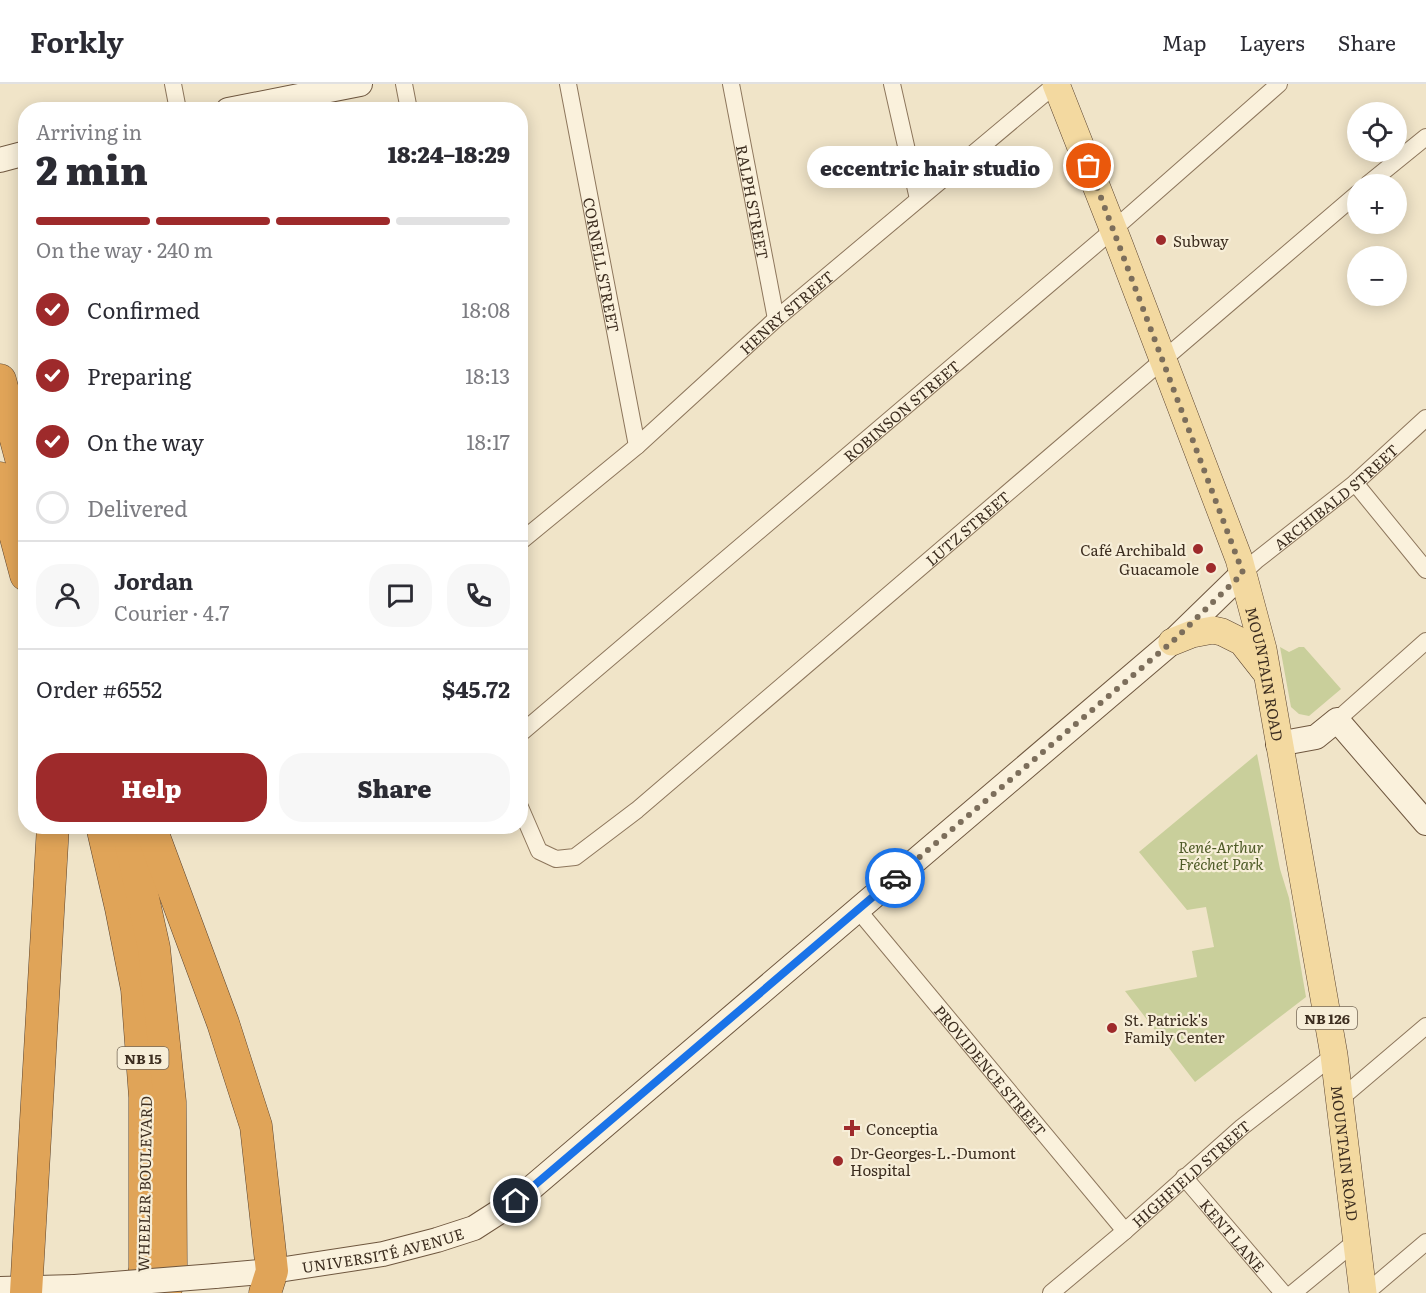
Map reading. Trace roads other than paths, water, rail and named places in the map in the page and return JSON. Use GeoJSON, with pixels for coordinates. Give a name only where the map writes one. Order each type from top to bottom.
{"type":"FeatureCollection","features":[{"type":"Feature","properties":{"kind":"highway"},"geometry":{"type":"LineString","coordinates":[[0,380],[18,447]]}},
{"type":"Feature","properties":{"kind":"highway"},"geometry":{"type":"LineString","coordinates":[[0,478],[18,552]]}},
{"type":"Feature","properties":{"kind":"highway"},"geometry":{"type":"LineString","coordinates":[[17,1290],[52,834]]}},
{"type":"Feature","properties":{"kind":"highway","name":"WHEELER BOULEVARD"},"geometry":{"type":"LineString","coordinates":[[104,834],[137,989],[146,1097],[145,1269],[140,1293]]}},
{"type":"Feature","properties":{"kind":"highway","name":"WHEELER BOULEVARD"},"geometry":{"type":"LineString","coordinates":[[128,834],[154,948],[170,1102],[171,1267],[165,1293]]}},
{"type":"Feature","properties":{"kind":"highway"},"geometry":{"type":"LineString","coordinates":[[153,834],[223,1023],[256,1126],[269,1282]]}},
{"type":"Feature","properties":{"kind":"main road","name":"MOUNTAIN ROAD"},"geometry":{"type":"LineString","coordinates":[[1056,84],[1114,229],[1243,573],[1267,675],[1334,1055],[1356,1241],[1365,1293]]}},
{"type":"Feature","properties":{"kind":"main road"},"geometry":{"type":"LineString","coordinates":[[1172,642],[1191,634],[1213,630],[1222,632],[1242,642],[1267,675]]}},
{"type":"Feature","properties":{"kind":"street"},"geometry":{"type":"LineString","coordinates":[[173,84],[176,102]]}},
{"type":"Feature","properties":{"kind":"street"},"geometry":{"type":"LineString","coordinates":[[269,102],[360,84]]}},
{"type":"Feature","properties":{"kind":"street"},"geometry":{"type":"LineString","coordinates":[[404,84],[407,102]]}},
{"type":"Feature","properties":{"kind":"street","name":"CORNELL STREET"},"geometry":{"type":"LineString","coordinates":[[568,84],[637,446]]}},
{"type":"Feature","properties":{"kind":"street","name":"RALPH STREET"},"geometry":{"type":"LineString","coordinates":[[731,84],[776,319]]}},
{"type":"Feature","properties":{"kind":"street"},"geometry":{"type":"LineString","coordinates":[[892,84],[918,199]]}},
{"type":"Feature","properties":{"kind":"street","name":"HENRY STREET"},"geometry":{"type":"LineString","coordinates":[[528,535],[637,446],[776,319],[1056,84]]}},
{"type":"Feature","properties":{"kind":"street","name":"ROBINSON STREET"},"geometry":{"type":"LineString","coordinates":[[528,727],[1114,229],[1279,84]]}},
{"type":"Feature","properties":{"kind":"street"},"geometry":{"type":"LineString","coordinates":[[1380,174],[1426,137]]}},
{"type":"Feature","properties":{"kind":"street","name":"LUTZ STREET"},"geometry":{"type":"LineString","coordinates":[[528,826],[539,851],[556,860],[575,857],[647,802],[1347,202]]}},
{"type":"Feature","properties":{"kind":"street","name":"ARCHIBALD STREET"},"geometry":{"type":"LineString","coordinates":[[1243,573],[1355,483],[1426,418]]}},
{"type":"Feature","properties":{"kind":"street"},"geometry":{"type":"LineString","coordinates":[[1355,483],[1426,570]]}},
{"type":"Feature","properties":{"kind":"street","name":"UNIVERSITÉ AVENUE"},"geometry":{"type":"LineString","coordinates":[[17,1290],[215,1276],[269,1282],[437,1240],[474,1227],[516,1201],[1172,642],[1243,573]]}},
{"type":"Feature","properties":{"kind":"street"},"geometry":{"type":"LineString","coordinates":[[1278,744],[1316,737],[1426,641]]}},
{"type":"Feature","properties":{"kind":"street"},"geometry":{"type":"LineString","coordinates":[[1336,720],[1426,823]]}},
{"type":"Feature","properties":{"kind":"street","name":"PROVIDENCE STREET"},"geometry":{"type":"LineString","coordinates":[[858,910],[1125,1231]]}},
{"type":"Feature","properties":{"kind":"street"},"geometry":{"type":"LineString","coordinates":[[1339,1100],[1426,1026]]}},
{"type":"Feature","properties":{"kind":"street","name":"HIGHFIELD STREET"},"geometry":{"type":"LineString","coordinates":[[1051,1293],[1125,1231],[1242,1126],[1334,1055]]}},
{"type":"Feature","properties":{"kind":"street","name":"KENT LANE"},"geometry":{"type":"LineString","coordinates":[[1184,1178],[1283,1293]]}},
{"type":"Feature","properties":{"kind":"street"},"geometry":{"type":"LineString","coordinates":[[1293,1293],[1356,1241]]}},
{"type":"Feature","properties":{"kind":"street"},"geometry":{"type":"LineString","coordinates":[[1365,1293],[1426,1242]]}},
{"type":"Feature","properties":{"kind":"place","name":"eccentric hair studio"},"geometry":{"type":"Point","coordinates":[1089,166]}},
{"type":"Feature","properties":{"kind":"place","name":"Subway"},"geometry":{"type":"Point","coordinates":[1161,240]}},
{"type":"Feature","properties":{"kind":"place","name":"Café Archibald"},"geometry":{"type":"Point","coordinates":[1198,549]}},
{"type":"Feature","properties":{"kind":"place","name":"Guacamole"},"geometry":{"type":"Point","coordinates":[1211,568]}},
{"type":"Feature","properties":{"kind":"place","name":"St. Patrick's Family Center"},"geometry":{"type":"Point","coordinates":[1112,1028]}},
{"type":"Feature","properties":{"kind":"place","name":"Conceptia"},"geometry":{"type":"Point","coordinates":[852,1128]}},
{"type":"Feature","properties":{"kind":"place","name":"Dr-Georges-L.-Dumont Hospital"},"geometry":{"type":"Point","coordinates":[838,1161]}},
{"type":"Feature","properties":{"kind":"park label","name":"René-Arthur Fréchet Park"},"geometry":{"type":"Point","coordinates":[1221,854]}}]}
